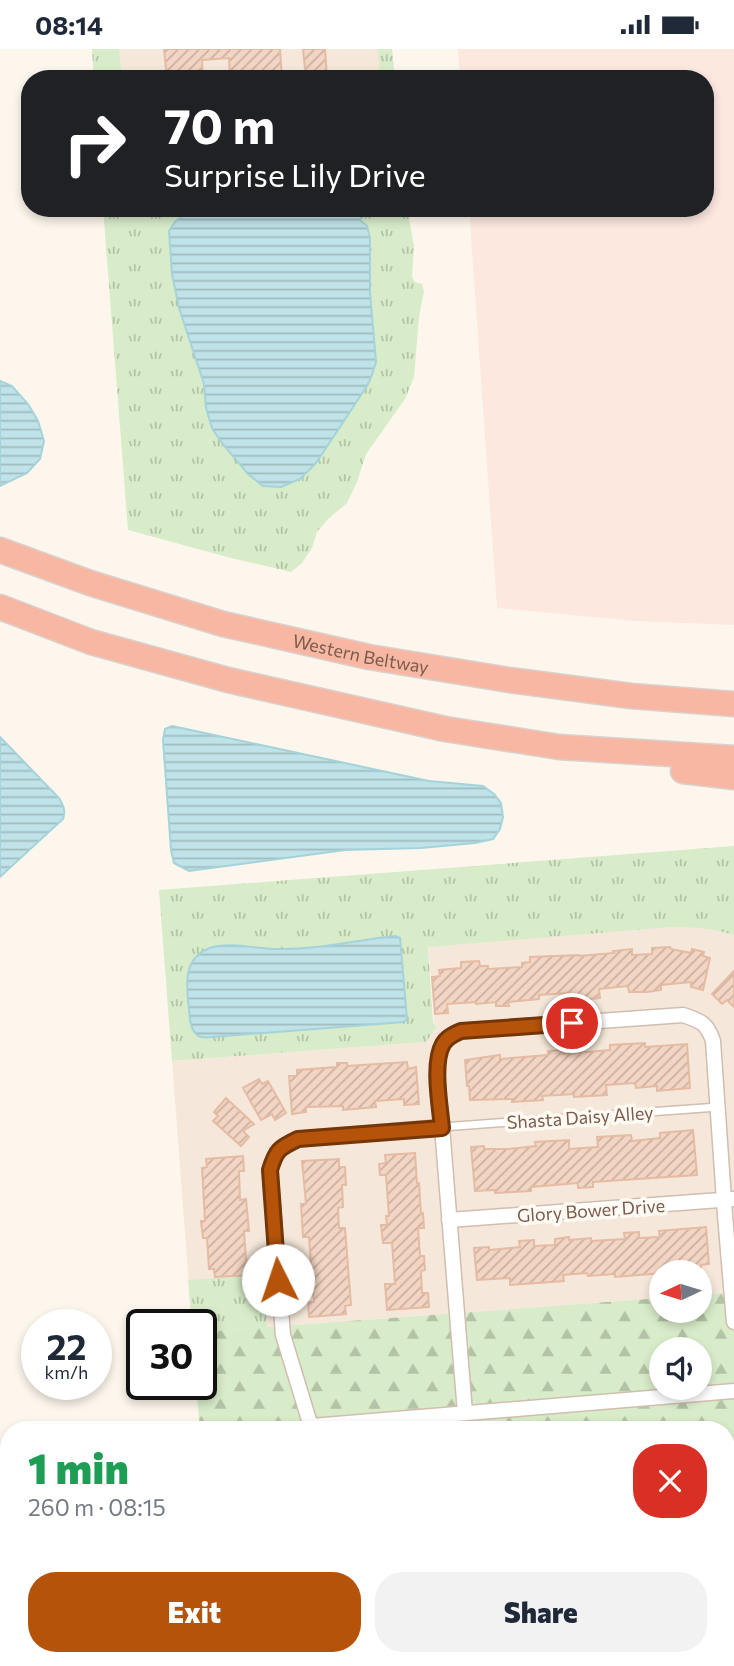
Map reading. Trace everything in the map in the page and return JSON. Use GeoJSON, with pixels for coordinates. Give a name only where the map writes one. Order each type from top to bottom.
{"type":"FeatureCollection","features":[{"type":"Feature","properties":{"kind":"highway","name":"Western Beltway"},"geometry":{"type":"LineString","coordinates":[[0,550],[90,583],[223,624],[382,659],[509,680],[631,696],[734,704]]}},
{"type":"Feature","properties":{"kind":"highway"},"geometry":{"type":"LineString","coordinates":[[0,607],[92,642],[228,680],[445,729],[559,747],[646,766],[734,777]]}},
{"type":"Feature","properties":{"kind":"highway"},"geometry":{"type":"LineString","coordinates":[[631,696],[734,690]]}},
{"type":"Feature","properties":{"kind":"highway"},"geometry":{"type":"LineString","coordinates":[[559,747],[734,758]]}},
{"type":"Feature","properties":{"kind":"street"},"geometry":{"type":"LineString","coordinates":[[465,1413],[437,1064],[442,1045],[450,1036],[461,1031],[683,1015],[699,1021],[709,1029],[713,1041],[729,1200],[734,1322]]}},
{"type":"Feature","properties":{"kind":"street"},"geometry":{"type":"LineString","coordinates":[[310,1421],[283,1335],[270,1170],[274,1158],[281,1147],[298,1139],[442,1128]]}},
{"type":"Feature","properties":{"kind":"street","name":"Glory Bower Drive"},"geometry":{"type":"LineString","coordinates":[[449,1220],[729,1200]]}},
{"type":"Feature","properties":{"kind":"street"},"geometry":{"type":"LineString","coordinates":[[383,1421],[734,1391]]}},
{"type":"Feature","properties":{"kind":"lane","name":"Shasta Daisy Alley"},"geometry":{"type":"LineString","coordinates":[[442,1128],[718,1107]]}},
{"type":"Feature","properties":{"kind":"shaded area"},"geometry":{"type":"Polygon","coordinates":[[[92,49],[392,49],[394,70],[93,70],[92,49]]]}},
{"type":"Feature","properties":{"kind":"shaded area"},"geometry":{"type":"Polygon","coordinates":[[[458,49],[734,49],[734,625],[635,621],[497,608],[470,217],[714,217],[714,70],[459,70],[458,49]]]}},
{"type":"Feature","properties":{"kind":"shaded area"},"geometry":{"type":"Polygon","coordinates":[[[734,877],[734,1292],[712,1294],[712,1260],[649,1260],[649,1299],[217,1331],[217,1309],[191,1309],[172,1061],[426,1042],[437,1027],[434,1022],[425,901],[734,877]]]}},
{"type":"Feature","properties":{"kind":"green space"},"geometry":{"type":"Polygon","coordinates":[[[92,49],[119,49],[121,70],[93,70],[92,49]]]}},
{"type":"Feature","properties":{"kind":"green space"},"geometry":{"type":"Polygon","coordinates":[[[378,49],[392,49],[394,70],[379,70],[378,49]]]}},
{"type":"Feature","properties":{"kind":"green space"},"geometry":{"type":"Polygon","coordinates":[[[104,217],[184,217],[188,337],[199,364],[206,408],[212,428],[221,442],[248,474],[263,486],[316,463],[373,375],[376,362],[370,293],[370,238],[360,217],[409,217],[414,246],[412,277],[415,282],[422,284],[424,291],[414,377],[405,399],[366,454],[347,503],[317,532],[312,548],[302,563],[291,572],[128,530],[104,217]]]}},
{"type":"Feature","properties":{"kind":"green space"},"geometry":{"type":"Polygon","coordinates":[[[734,846],[734,935],[703,928],[671,927],[428,947],[433,1022],[437,1027],[426,1042],[172,1061],[159,890],[734,846]]]}},
{"type":"Feature","properties":{"kind":"green space"},"geometry":{"type":"Polygon","coordinates":[[[263,1275],[264,1281],[248,1283],[249,1286],[264,1285],[267,1327],[217,1331],[217,1309],[191,1309],[188,1280],[263,1275]]]}},
{"type":"Feature","properties":{"kind":"green space"},"geometry":{"type":"Polygon","coordinates":[[[734,1292],[734,1421],[199,1421],[197,1400],[217,1400],[217,1331],[649,1299],[649,1323],[712,1323],[712,1294],[734,1292]]]}},
{"type":"Feature","properties":{"kind":"water"},"geometry":{"type":"Polygon","coordinates":[[[181,217],[360,217],[367,226],[370,238],[370,293],[376,362],[367,386],[316,463],[300,479],[281,487],[263,486],[248,474],[212,428],[206,408],[204,384],[179,308],[172,274],[169,231],[181,217]]]}},
{"type":"Feature","properties":{"kind":"water"},"geometry":{"type":"Polygon","coordinates":[[[0,381],[12,386],[28,404],[38,421],[44,441],[40,459],[27,473],[0,486],[0,381]]]}},
{"type":"Feature","properties":{"kind":"water"},"geometry":{"type":"Polygon","coordinates":[[[172,726],[429,781],[483,786],[501,803],[503,817],[500,829],[493,839],[475,843],[345,850],[189,871],[174,863],[171,850],[163,740],[165,729],[172,726]]]}},
{"type":"Feature","properties":{"kind":"water"},"geometry":{"type":"Polygon","coordinates":[[[0,737],[59,798],[64,813],[63,819],[0,877],[0,737]]]}},
{"type":"Feature","properties":{"kind":"water"},"geometry":{"type":"Polygon","coordinates":[[[395,936],[400,938],[407,1019],[404,1022],[204,1037],[193,1030],[187,991],[188,973],[191,964],[203,951],[228,945],[277,949],[307,948],[395,936]]]}},
{"type":"Feature","properties":{"kind":"building"},"geometry":{"type":"Polygon","coordinates":[[[164,49],[280,49],[281,70],[230,70],[229,58],[202,60],[203,70],[166,70],[164,49]]]}},
{"type":"Feature","properties":{"kind":"building"},"geometry":{"type":"Polygon","coordinates":[[[303,49],[325,49],[326,70],[305,70],[303,49]]]}},
{"type":"Feature","properties":{"kind":"building"},"geometry":{"type":"Polygon","coordinates":[[[670,947],[691,953],[692,949],[704,952],[703,956],[710,958],[703,990],[691,987],[691,982],[661,985],[661,990],[647,992],[629,992],[628,986],[599,989],[600,998],[569,1001],[568,993],[539,995],[539,999],[508,1002],[509,1006],[496,1006],[496,1002],[447,1004],[448,1013],[435,1014],[432,977],[440,976],[439,970],[461,968],[461,962],[479,961],[480,966],[488,966],[488,969],[522,967],[522,963],[530,962],[530,957],[579,956],[632,949],[632,955],[652,954],[652,948],[670,947]]]}},
{"type":"Feature","properties":{"kind":"building"},"geometry":{"type":"Polygon","coordinates":[[[734,971],[734,1007],[727,1000],[722,1004],[712,994],[734,971]]]}},
{"type":"Feature","properties":{"kind":"building"},"geometry":{"type":"Polygon","coordinates":[[[645,1043],[645,1047],[687,1044],[690,1088],[657,1091],[657,1086],[636,1088],[635,1083],[606,1085],[607,1095],[542,1096],[543,1100],[512,1102],[512,1099],[470,1100],[465,1060],[500,1055],[500,1059],[548,1055],[548,1051],[563,1050],[563,1054],[610,1050],[610,1045],[645,1043]]]}},
{"type":"Feature","properties":{"kind":"building"},"geometry":{"type":"Polygon","coordinates":[[[407,1062],[408,1069],[416,1067],[419,1104],[404,1105],[404,1099],[375,1101],[376,1107],[343,1110],[343,1106],[306,1107],[306,1112],[292,1114],[289,1076],[297,1076],[297,1070],[337,1067],[337,1063],[347,1063],[347,1066],[407,1062]]]}},
{"type":"Feature","properties":{"kind":"building"},"geometry":{"type":"Polygon","coordinates":[[[259,1079],[262,1084],[268,1081],[286,1113],[275,1120],[272,1114],[261,1120],[243,1088],[259,1079]]]}},
{"type":"Feature","properties":{"kind":"building"},"geometry":{"type":"Polygon","coordinates":[[[226,1098],[254,1124],[243,1131],[249,1137],[241,1146],[213,1121],[218,1116],[214,1112],[226,1098]]]}},
{"type":"Feature","properties":{"kind":"building"},"geometry":{"type":"Polygon","coordinates":[[[693,1130],[697,1175],[593,1182],[593,1187],[578,1188],[578,1183],[531,1187],[531,1191],[475,1191],[471,1147],[507,1149],[536,1146],[535,1142],[569,1140],[569,1149],[598,1147],[597,1137],[631,1135],[632,1141],[660,1138],[660,1133],[693,1130]]]}},
{"type":"Feature","properties":{"kind":"building"},"geometry":{"type":"Polygon","coordinates":[[[415,1153],[424,1228],[418,1228],[420,1256],[424,1256],[425,1270],[421,1271],[422,1293],[428,1293],[429,1307],[387,1310],[385,1284],[395,1284],[392,1243],[383,1243],[381,1225],[387,1225],[386,1216],[389,1216],[386,1175],[380,1175],[379,1164],[386,1163],[385,1155],[415,1153]]]}},
{"type":"Feature","properties":{"kind":"building"},"geometry":{"type":"Polygon","coordinates":[[[243,1156],[244,1171],[239,1171],[240,1200],[246,1199],[249,1231],[244,1231],[246,1261],[251,1260],[252,1275],[215,1277],[214,1269],[209,1269],[207,1238],[203,1238],[201,1221],[205,1221],[202,1168],[207,1167],[206,1159],[243,1156]]]}},
{"type":"Feature","properties":{"kind":"building"},"geometry":{"type":"Polygon","coordinates":[[[339,1159],[339,1167],[345,1167],[346,1185],[342,1185],[343,1207],[338,1208],[339,1228],[345,1228],[351,1305],[345,1306],[346,1314],[309,1317],[308,1302],[314,1302],[312,1280],[306,1280],[305,1266],[311,1265],[309,1237],[303,1237],[301,1204],[306,1204],[302,1161],[339,1159]]]}},
{"type":"Feature","properties":{"kind":"building"},"geometry":{"type":"Polygon","coordinates":[[[706,1227],[709,1260],[649,1260],[649,1274],[615,1277],[615,1274],[588,1276],[587,1273],[563,1275],[564,1281],[510,1285],[510,1278],[477,1280],[474,1248],[489,1247],[489,1250],[520,1247],[519,1241],[534,1240],[534,1246],[555,1245],[555,1239],[569,1237],[569,1240],[591,1238],[591,1241],[625,1239],[624,1233],[639,1232],[639,1238],[660,1237],[659,1231],[706,1227]]]}},
{"type":"Feature","properties":{"kind":"route"},"geometry":{"type":"LineString","coordinates":[[278,1280],[270,1170],[281,1147],[298,1139],[442,1128],[437,1064],[442,1045],[450,1036],[461,1031],[572,1023]]}}]}
